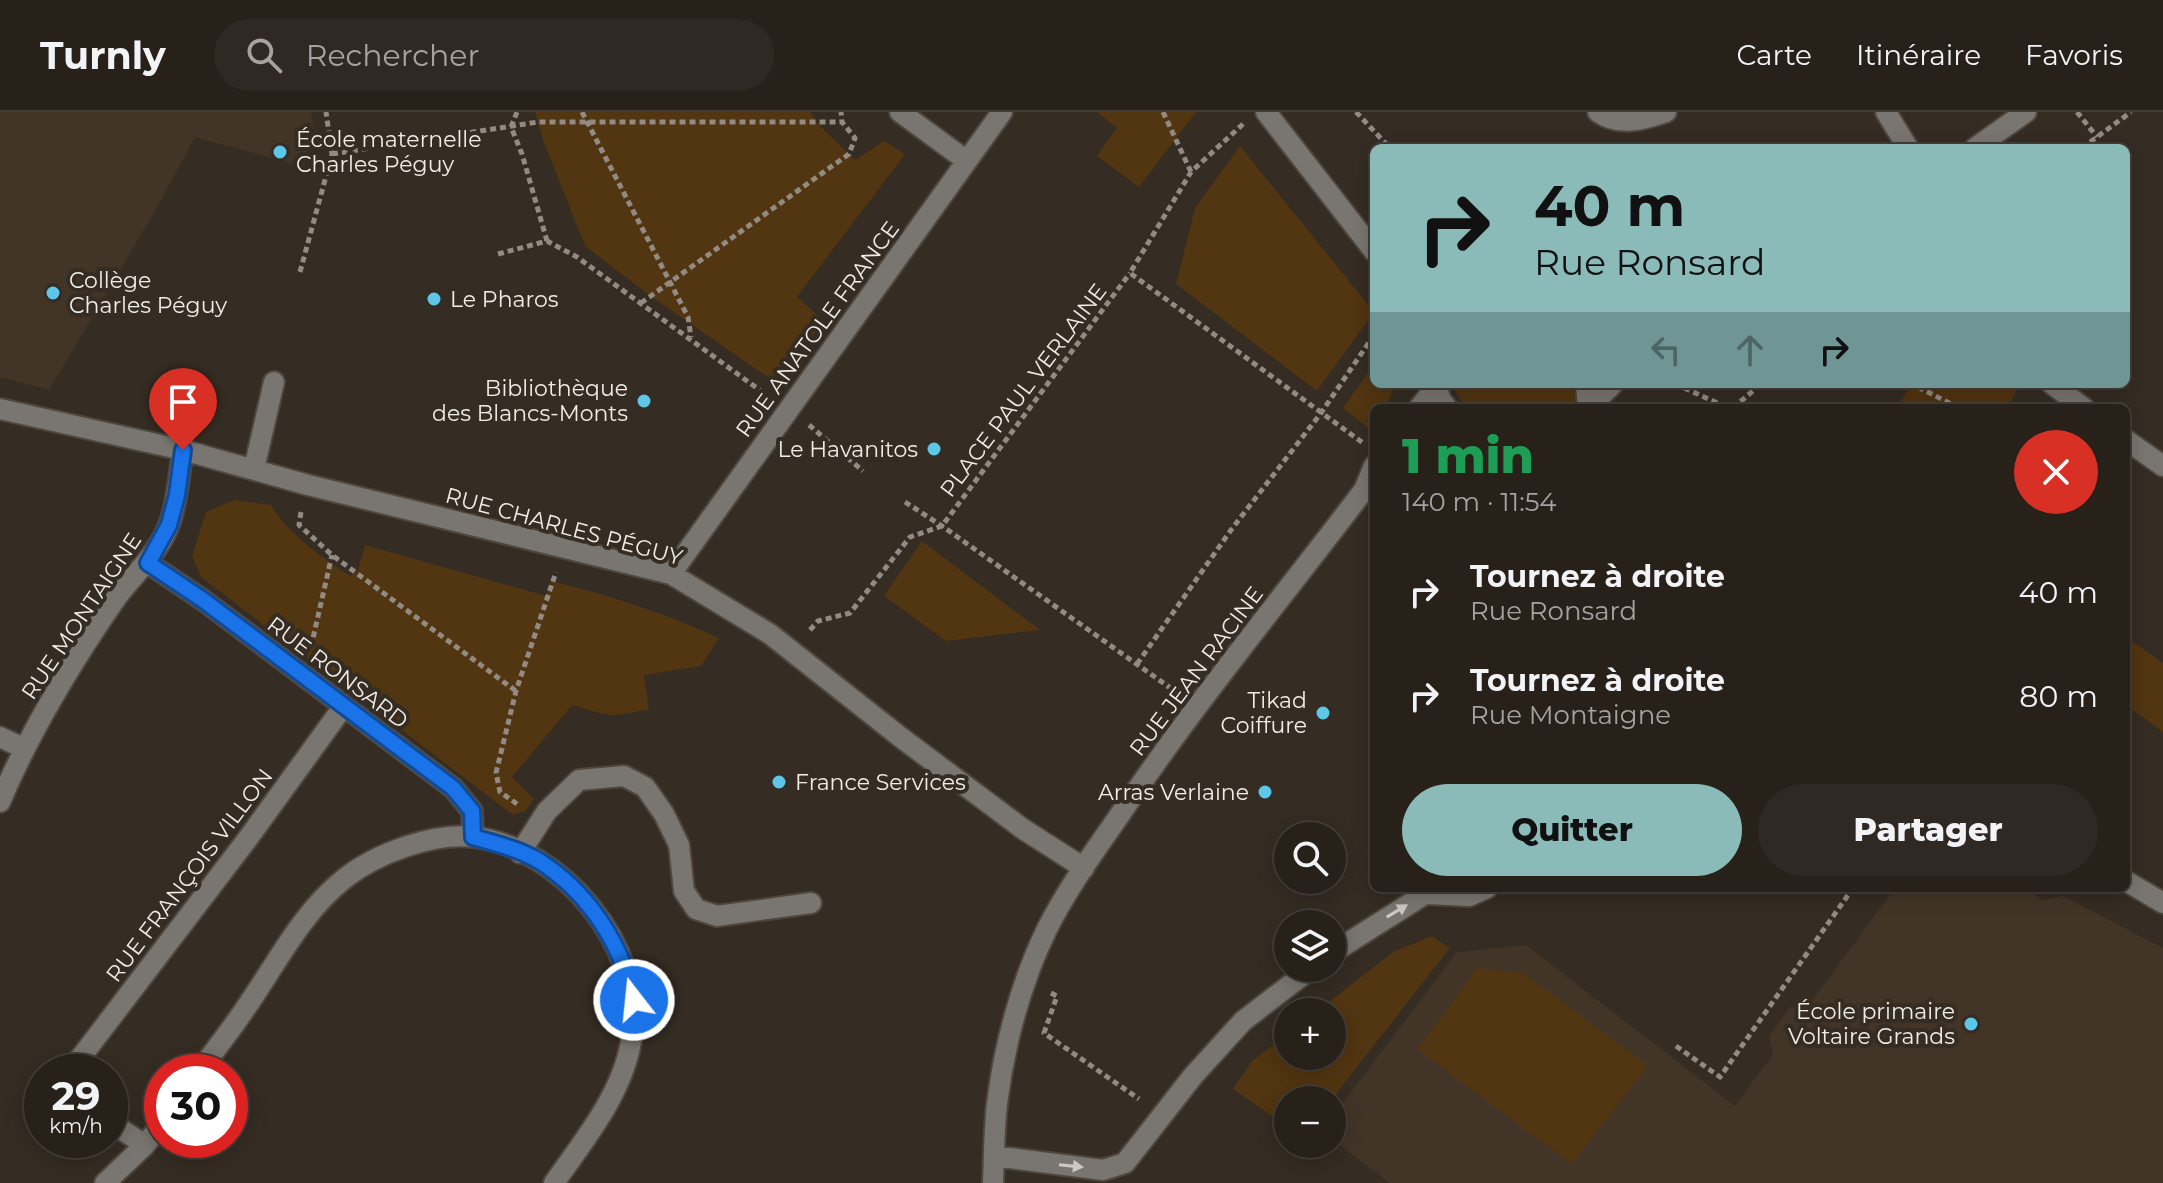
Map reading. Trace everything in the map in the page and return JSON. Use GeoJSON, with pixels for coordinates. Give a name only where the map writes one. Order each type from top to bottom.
{"type":"FeatureCollection","features":[{"type":"Feature","properties":{"kind":"street"},"geometry":{"type":"LineString","coordinates":[[900,112],[967,161]]}},
{"type":"Feature","properties":{"kind":"street","name":"RUE ANATOLE FRANCE"},"geometry":{"type":"LineString","coordinates":[[671,574],[1002,112]]}},
{"type":"Feature","properties":{"kind":"street"},"geometry":{"type":"LineString","coordinates":[[1266,112],[1370,246]]}},
{"type":"Feature","properties":{"kind":"street"},"geometry":{"type":"LineString","coordinates":[[1598,112],[1607,119],[1639,121],[1666,112]]}},
{"type":"Feature","properties":{"kind":"street"},"geometry":{"type":"LineString","coordinates":[[1886,112],[1906,144]]}},
{"type":"Feature","properties":{"kind":"street"},"geometry":{"type":"LineString","coordinates":[[1981,144],[2026,112]]}},
{"type":"Feature","properties":{"kind":"street"},"geometry":{"type":"LineString","coordinates":[[254,469],[274,382]]}},
{"type":"Feature","properties":{"kind":"street"},"geometry":{"type":"LineString","coordinates":[[1592,404],[1609,388]]}},
{"type":"Feature","properties":{"kind":"street"},"geometry":{"type":"LineString","coordinates":[[2057,388],[2079,404]]}},
{"type":"Feature","properties":{"kind":"street","name":"RUE CHARLES PÉGUY"},"geometry":{"type":"LineString","coordinates":[[0,409],[183,450],[308,485],[671,574],[757,626],[1023,829],[1084,868]]}},
{"type":"Feature","properties":{"kind":"street"},"geometry":{"type":"LineString","coordinates":[[2130,443],[2163,466]]}},
{"type":"Feature","properties":{"kind":"street","name":"RUE MONTAIGNE"},"geometry":{"type":"LineString","coordinates":[[0,802],[23,748],[72,664],[132,577],[148,563],[169,525],[183,450]]}},
{"type":"Feature","properties":{"kind":"street","name":"RUE JEAN RACINE"},"geometry":{"type":"LineString","coordinates":[[993,1183],[997,1104],[1010,1038],[1026,982],[1047,929],[1084,868],[1196,707],[1364,490],[1370,476]]}},
{"type":"Feature","properties":{"kind":"street","name":"RUE RONSARD"},"geometry":{"type":"LineString","coordinates":[[148,563],[203,600],[453,788],[472,811],[473,837]]}},
{"type":"Feature","properties":{"kind":"street","name":"RUE FRANÇOIS VILLON"},"geometry":{"type":"LineString","coordinates":[[83,1054],[249,837],[343,707]]}},
{"type":"Feature","properties":{"kind":"street"},"geometry":{"type":"LineString","coordinates":[[0,737],[23,748]]}},
{"type":"Feature","properties":{"kind":"street"},"geometry":{"type":"LineString","coordinates":[[520,853],[540,822],[579,780],[624,776],[645,787],[664,814],[679,845],[684,891],[696,909],[717,916],[811,903]]}},
{"type":"Feature","properties":{"kind":"street"},"geometry":{"type":"LineString","coordinates":[[212,1054],[290,939],[319,903],[344,879],[384,854],[426,841],[473,837],[520,853],[548,866],[594,909],[628,971],[634,1000],[632,1036],[623,1071],[598,1120],[554,1183]]}},
{"type":"Feature","properties":{"kind":"street"},"geometry":{"type":"LineString","coordinates":[[2130,883],[2163,903]]}},
{"type":"Feature","properties":{"kind":"street"},"geometry":{"type":"LineString","coordinates":[[1346,944],[1425,894],[1478,892]]}},
{"type":"Feature","properties":{"kind":"street"},"geometry":{"type":"LineString","coordinates":[[994,1156],[1103,1170],[1125,1163],[1193,1076],[1243,1021],[1294,982]]}},
{"type":"Feature","properties":{"kind":"street"},"geometry":{"type":"LineString","coordinates":[[105,1183],[144,1146]]}},
{"type":"Feature","properties":{"kind":"path"},"geometry":{"type":"LineString","coordinates":[[300,272],[332,154],[326,112]]}},
{"type":"Feature","properties":{"kind":"path"},"geometry":{"type":"LineString","coordinates":[[517,112],[511,127],[547,241]]}},
{"type":"Feature","properties":{"kind":"path"},"geometry":{"type":"LineString","coordinates":[[582,112],[688,317],[691,338]]}},
{"type":"Feature","properties":{"kind":"path"},"geometry":{"type":"LineString","coordinates":[[641,303],[849,154],[855,138],[842,122],[841,112]]}},
{"type":"Feature","properties":{"kind":"path"},"geometry":{"type":"LineString","coordinates":[[1163,112],[1191,172]]}},
{"type":"Feature","properties":{"kind":"path"},"geometry":{"type":"LineString","coordinates":[[1356,112],[1386,144]]}},
{"type":"Feature","properties":{"kind":"path"},"geometry":{"type":"LineString","coordinates":[[2077,112],[2097,137]]}},
{"type":"Feature","properties":{"kind":"path"},"geometry":{"type":"LineString","coordinates":[[2087,144],[2131,112]]}},
{"type":"Feature","properties":{"kind":"path"},"geometry":{"type":"LineString","coordinates":[[332,154],[538,122],[842,122]]}},
{"type":"Feature","properties":{"kind":"path","name":"PLACE PAUL VERLAINE"},"geometry":{"type":"LineString","coordinates":[[790,651],[818,621],[850,613],[910,537],[942,526],[1130,273],[1191,172],[1245,122]]}},
{"type":"Feature","properties":{"kind":"path"},"geometry":{"type":"LineString","coordinates":[[498,254],[547,241],[577,257],[789,410],[863,471]]}},
{"type":"Feature","properties":{"kind":"path","name":"PLACE PAUL VERLAINE"},"geometry":{"type":"LineString","coordinates":[[1130,273],[1364,444],[1370,457]]}},
{"type":"Feature","properties":{"kind":"path"},"geometry":{"type":"LineString","coordinates":[[1137,664],[1231,530],[1321,413],[1370,341]]}},
{"type":"Feature","properties":{"kind":"path"},"geometry":{"type":"LineString","coordinates":[[1684,388],[1722,404]]}},
{"type":"Feature","properties":{"kind":"path"},"geometry":{"type":"LineString","coordinates":[[1736,404],[1756,388]]}},
{"type":"Feature","properties":{"kind":"path"},"geometry":{"type":"LineString","coordinates":[[1920,388],[1951,404]]}},
{"type":"Feature","properties":{"kind":"path"},"geometry":{"type":"LineString","coordinates":[[308,485],[299,525],[332,555],[516,691]]}},
{"type":"Feature","properties":{"kind":"path"},"geometry":{"type":"LineString","coordinates":[[905,502],[942,526]]}},
{"type":"Feature","properties":{"kind":"path","name":"PLACE PAUL VERLAINE"},"geometry":{"type":"LineString","coordinates":[[942,526],[1196,707]]}},
{"type":"Feature","properties":{"kind":"path"},"geometry":{"type":"LineString","coordinates":[[540,822],[500,792],[496,773],[516,691],[551,581],[568,550]]}},
{"type":"Feature","properties":{"kind":"path"},"geometry":{"type":"LineString","coordinates":[[303,675],[332,555]]}},
{"type":"Feature","properties":{"kind":"path"},"geometry":{"type":"LineString","coordinates":[[1676,1046],[1720,1077],[1851,892]]}},
{"type":"Feature","properties":{"kind":"path"},"geometry":{"type":"LineString","coordinates":[[1026,982],[1057,996],[1044,1033],[1123,1086],[1162,1118]]}},
{"type":"Feature","properties":{"kind":"shaded area","name":"Collège Charles Péguy"},"geometry":{"type":"Polygon","coordinates":[[[0,112],[311,112],[313,126],[304,167],[195,137],[154,213],[49,390],[0,377],[0,112]]]}},
{"type":"Feature","properties":{"kind":"shaded area"},"geometry":{"type":"Polygon","coordinates":[[[535,112],[810,112],[817,123],[855,160],[884,141],[905,154],[797,297],[824,321],[775,382],[649,295],[585,246],[544,143],[535,112]]]}},
{"type":"Feature","properties":{"kind":"shaded area"},"geometry":{"type":"Polygon","coordinates":[[[1097,112],[1196,112],[1139,187],[1097,156],[1117,128],[1097,112]]]}},
{"type":"Feature","properties":{"kind":"shaded area"},"geometry":{"type":"Polygon","coordinates":[[[1240,146],[1370,307],[1370,318],[1317,391],[1176,284],[1195,208],[1240,146]]]}},
{"type":"Feature","properties":{"kind":"shaded area"},"geometry":{"type":"Polygon","coordinates":[[[1370,370],[1370,388],[1394,388],[1387,404],[1370,404],[1370,429],[1343,408],[1370,370]]]}},
{"type":"Feature","properties":{"kind":"shaded area"},"geometry":{"type":"Polygon","coordinates":[[[1572,388],[1578,401],[1577,404],[1468,404],[1462,402],[1454,389],[1572,388]]]}},
{"type":"Feature","properties":{"kind":"shaded area"},"geometry":{"type":"Polygon","coordinates":[[[1909,388],[2018,388],[2009,404],[1899,404],[1909,388]]]}},
{"type":"Feature","properties":{"kind":"shaded area"},"geometry":{"type":"Polygon","coordinates":[[[234,500],[271,505],[296,535],[350,576],[358,570],[365,545],[546,596],[551,581],[573,586],[657,613],[719,638],[701,666],[644,675],[649,710],[610,715],[572,705],[512,777],[534,799],[525,811],[513,815],[201,577],[192,556],[206,512],[234,500]]]}},
{"type":"Feature","properties":{"kind":"shaded area"},"geometry":{"type":"Polygon","coordinates":[[[922,541],[1040,630],[946,641],[884,596],[922,541]]]}},
{"type":"Feature","properties":{"kind":"shaded area"},"geometry":{"type":"Polygon","coordinates":[[[2130,640],[2163,663],[2163,732],[2130,708],[2130,640]]]}},
{"type":"Feature","properties":{"kind":"shaded area","name":"École primaire Voltaire Grands"},"geometry":{"type":"Polygon","coordinates":[[[1892,892],[2031,892],[2042,900],[2063,896],[2163,948],[2163,1183],[1390,1183],[1346,1150],[1346,1099],[1457,952],[1526,945],[1735,1106],[1773,1054],[1769,1037],[1790,1007],[1805,1010],[1892,892]]]}},
{"type":"Feature","properties":{"kind":"shaded area"},"geometry":{"type":"Polygon","coordinates":[[[1432,936],[1450,948],[1342,1086],[1274,1086],[1274,1117],[1233,1089],[1252,1061],[1274,1044],[1274,1070],[1346,1070],[1346,998],[1334,998],[1393,952],[1432,936]]]}},
{"type":"Feature","properties":{"kind":"shaded area"},"geometry":{"type":"Polygon","coordinates":[[[1477,968],[1523,973],[1648,1066],[1572,1164],[1418,1049],[1477,968]]]}},
{"type":"Feature","properties":{"kind":"place","name":"École maternelle Charles Péguy"},"geometry":{"type":"Point","coordinates":[280,152]}},
{"type":"Feature","properties":{"kind":"place","name":"Collège Charles Péguy"},"geometry":{"type":"Point","coordinates":[53,293]}},
{"type":"Feature","properties":{"kind":"place","name":"Le Pharos"},"geometry":{"type":"Point","coordinates":[434,299]}},
{"type":"Feature","properties":{"kind":"place","name":"Bibliothèque des Blancs-Monts"},"geometry":{"type":"Point","coordinates":[644,401]}},
{"type":"Feature","properties":{"kind":"place","name":"Le Havanitos"},"geometry":{"type":"Point","coordinates":[934,449]}},
{"type":"Feature","properties":{"kind":"place","name":"Tikad Coiffure"},"geometry":{"type":"Point","coordinates":[1323,713]}},
{"type":"Feature","properties":{"kind":"place","name":"France Services"},"geometry":{"type":"Point","coordinates":[779,782]}},
{"type":"Feature","properties":{"kind":"place","name":"Arras Verlaine"},"geometry":{"type":"Point","coordinates":[1265,792]}},
{"type":"Feature","properties":{"kind":"place","name":"École primaire Voltaire Grands"},"geometry":{"type":"Point","coordinates":[1971,1024]}},
{"type":"Feature","properties":{"kind":"route"},"geometry":{"type":"LineString","coordinates":[[183,450],[169,525],[148,563],[203,600],[453,788],[472,811],[473,837],[502,845],[548,866],[594,909],[628,971],[634,1000]]}}]}
